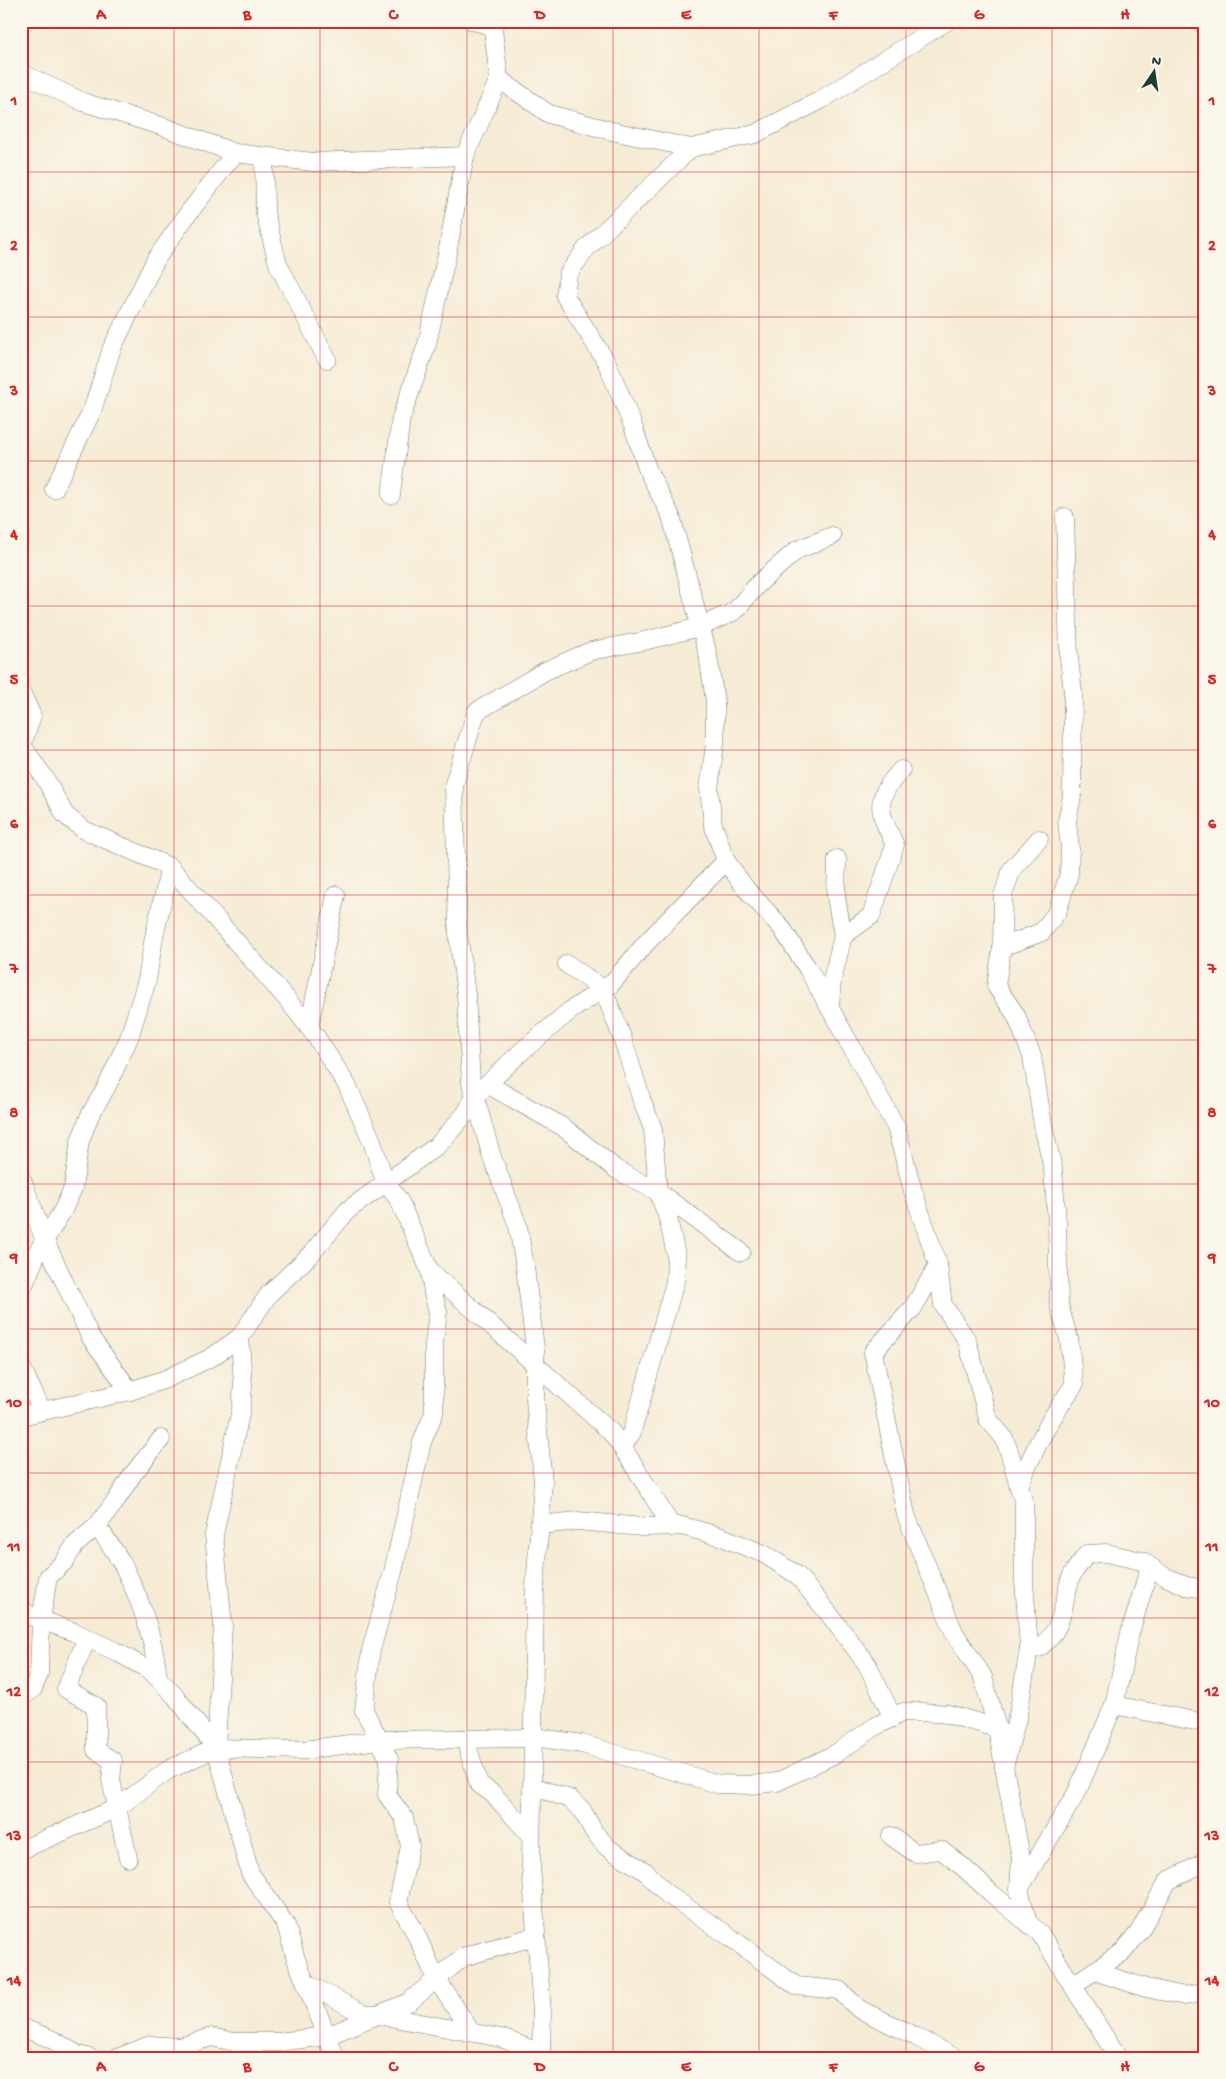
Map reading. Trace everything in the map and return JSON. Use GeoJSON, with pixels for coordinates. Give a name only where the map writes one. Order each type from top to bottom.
{"type":"FeatureCollection","features":[{"type":"Feature","properties":{"kind":"street"},"geometry":{"type":"LineString","coordinates":[[391,495],[401,418],[427,344],[448,249],[465,156],[499,79],[492,24],[473,21]]}},
{"type":"Feature","properties":{"kind":"street"},"geometry":{"type":"LineString","coordinates":[[499,79],[549,114],[612,131],[691,148],[754,134],[821,100],[947,21]]}},
{"type":"Feature","properties":{"kind":"street"},"geometry":{"type":"LineString","coordinates":[[1201,21],[1205,27]]}},
{"type":"Feature","properties":{"kind":"street"},"geometry":{"type":"LineString","coordinates":[[21,73],[83,102],[161,126],[235,153],[313,162],[465,156]]}},
{"type":"Feature","properties":{"kind":"street"},"geometry":{"type":"LineString","coordinates":[[691,148],[586,250],[568,274],[566,296],[607,363],[634,426],[648,471],[671,516],[708,655],[715,701],[715,744],[709,789],[713,826],[726,862],[746,889],[782,928],[808,969],[896,1127],[913,1191],[938,1265],[943,1305],[967,1340],[988,1419],[1004,1438],[1019,1486],[1024,1504],[1024,1581],[1029,1648],[1018,1715],[1004,1767]]}},
{"type":"Feature","properties":{"kind":"street"},"geometry":{"type":"LineString","coordinates":[[54,489],[92,411],[112,348],[156,259],[235,153]]}},
{"type":"Feature","properties":{"kind":"street"},"geometry":{"type":"LineString","coordinates":[[264,157],[265,213],[278,264],[327,359]]}},
{"type":"Feature","properties":{"kind":"street"},"geometry":{"type":"LineString","coordinates":[[1002,947],[1042,932],[1056,912],[1069,874],[1070,849],[1067,821],[1072,796],[1073,693],[1068,649],[1065,517]]}},
{"type":"Feature","properties":{"kind":"street"},"geometry":{"type":"LineString","coordinates":[[741,1252],[658,1192],[617,1170],[563,1126],[481,1090],[471,1083],[466,995],[458,933],[454,784],[476,712],[545,671],[590,651],[644,641],[700,627],[735,611],[759,583],[797,550],[832,536]]}},
{"type":"Feature","properties":{"kind":"street"},"geometry":{"type":"LineString","coordinates":[[21,692],[32,716],[22,744],[66,815],[84,830],[170,867],[286,998],[309,1027],[347,1086],[372,1141],[385,1182],[399,1200],[430,1271],[438,1312],[434,1344],[434,1413],[422,1442],[393,1572],[371,1650],[364,1710],[390,1759],[388,1795],[404,1818],[410,1846],[398,1902],[415,1932],[436,1978],[471,2032]]}},
{"type":"Feature","properties":{"kind":"street"},"geometry":{"type":"LineString","coordinates":[[842,936],[871,916],[879,894],[895,845],[883,820],[880,802],[886,787],[901,770]]}},
{"type":"Feature","properties":{"kind":"street"},"geometry":{"type":"LineString","coordinates":[[1019,1486],[1035,1446],[1050,1418],[1074,1385],[1069,1339],[1059,1305],[1057,1223],[1052,1169],[1032,1056],[1016,1015],[996,986],[1002,947],[1003,895],[1012,869],[1039,839]]}},
{"type":"Feature","properties":{"kind":"street"},"geometry":{"type":"LineString","coordinates":[[830,1008],[832,980],[842,936],[836,896],[837,859]]}},
{"type":"Feature","properties":{"kind":"street"},"geometry":{"type":"LineString","coordinates":[[21,1416],[130,1391],[166,1378],[212,1357],[240,1337],[269,1294],[311,1254],[348,1210],[438,1145],[466,1113],[481,1090],[571,1010],[611,984],[647,942],[726,862]]}},
{"type":"Feature","properties":{"kind":"street"},"geometry":{"type":"LineString","coordinates":[[21,1292],[38,1251],[63,1210],[73,1188],[80,1141],[90,1116],[106,1088],[129,1038],[147,980],[154,937],[170,867]]}},
{"type":"Feature","properties":{"kind":"street"},"geometry":{"type":"LineString","coordinates":[[309,1027],[336,895]]}},
{"type":"Feature","properties":{"kind":"street"},"geometry":{"type":"LineString","coordinates":[[568,964],[603,990],[622,1037],[653,1129],[658,1192],[668,1218],[676,1255],[674,1282],[632,1432],[622,1448]]}},
{"type":"Feature","properties":{"kind":"street"},"geometry":{"type":"LineString","coordinates":[[306,1983],[365,2016],[378,2015],[501,2038],[541,2052],[542,2012],[531,1866],[531,1836],[535,1587],[543,1481],[530,1303],[518,1226],[491,1154],[481,1090]]}},
{"type":"Feature","properties":{"kind":"street"},"geometry":{"type":"LineString","coordinates":[[21,1177],[45,1241],[91,1338],[130,1391]]}},
{"type":"Feature","properties":{"kind":"street"},"geometry":{"type":"LineString","coordinates":[[938,1265],[913,1308],[873,1352],[906,1515],[954,1632],[983,1677],[997,1728],[1021,1858],[1019,1889],[1028,1923]]}},
{"type":"Feature","properties":{"kind":"street"},"geometry":{"type":"LineString","coordinates":[[430,1271],[604,1425],[622,1448],[672,1526]]}},
{"type":"Feature","properties":{"kind":"street"},"geometry":{"type":"LineString","coordinates":[[240,1337],[243,1386],[241,1409],[214,1535],[223,1625],[216,1748],[250,1873],[286,1925],[296,1959],[336,2058]]}},
{"type":"Feature","properties":{"kind":"street"},"geometry":{"type":"LineString","coordinates":[[21,1366],[42,1411]]}},
{"type":"Feature","properties":{"kind":"street"},"geometry":{"type":"LineString","coordinates":[[21,1698],[33,1689],[39,1674],[41,1620],[48,1577],[64,1562],[75,1545],[97,1526],[160,1439]]}},
{"type":"Feature","properties":{"kind":"street"},"geometry":{"type":"LineString","coordinates":[[539,1526],[578,1521],[642,1527],[682,1526],[722,1537],[764,1554],[797,1575],[867,1664],[893,1718]]}},
{"type":"Feature","properties":{"kind":"street"},"geometry":{"type":"LineString","coordinates":[[97,1526],[124,1566],[138,1599],[155,1654],[158,1678]]}},
{"type":"Feature","properties":{"kind":"street"},"geometry":{"type":"LineString","coordinates":[[1029,1648],[1039,1648],[1051,1639],[1064,1610],[1072,1576],[1087,1554],[1106,1553],[1142,1561],[1164,1576],[1186,1586],[1205,1589]]}},
{"type":"Feature","properties":{"kind":"street"},"geometry":{"type":"LineString","coordinates":[[1019,1889],[1077,1792],[1114,1705],[1130,1633],[1150,1566]]}},
{"type":"Feature","properties":{"kind":"street"},"geometry":{"type":"LineString","coordinates":[[21,1609],[31,1616],[87,1638],[151,1670],[175,1696],[216,1748]]}},
{"type":"Feature","properties":{"kind":"street"},"geometry":{"type":"LineString","coordinates":[[87,1638],[66,1689],[96,1706],[96,1750],[113,1761],[111,1780],[128,1858]]}},
{"type":"Feature","properties":{"kind":"street"},"geometry":{"type":"LineString","coordinates":[[1114,1705],[1205,1723]]}},
{"type":"Feature","properties":{"kind":"street"},"geometry":{"type":"LineString","coordinates":[[21,1850],[117,1808],[168,1770],[216,1748],[304,1750],[379,1740],[534,1738],[582,1744],[718,1784],[751,1785],[777,1782],[834,1754],[876,1726],[903,1712],[948,1714],[997,1728]]}},
{"type":"Feature","properties":{"kind":"street"},"geometry":{"type":"LineString","coordinates":[[465,1738],[479,1784],[493,1794],[531,1836]]}},
{"type":"Feature","properties":{"kind":"street"},"geometry":{"type":"LineString","coordinates":[[532,1786],[570,1799],[582,1810],[594,1832],[608,1848],[646,1872],[668,1894],[796,1986],[839,1990],[859,2009],[955,2058]]}},
{"type":"Feature","properties":{"kind":"street"},"geometry":{"type":"LineString","coordinates":[[891,1836],[915,1853],[941,1850],[1039,1932],[1118,2058]]}},
{"type":"Feature","properties":{"kind":"street"},"geometry":{"type":"LineString","coordinates":[[1073,1985],[1123,1952],[1139,1932],[1168,1881],[1205,1862]]}},
{"type":"Feature","properties":{"kind":"street"},"geometry":{"type":"LineString","coordinates":[[117,2058],[150,2045],[180,2047],[211,2037],[234,2042],[279,2042],[327,2036],[409,2002],[462,1958],[536,1936]]}},
{"type":"Feature","properties":{"kind":"street"},"geometry":{"type":"LineString","coordinates":[[1094,1971],[1146,1988],[1185,1996],[1205,1992]]}},
{"type":"Feature","properties":{"kind":"street"},"geometry":{"type":"LineString","coordinates":[[21,2027],[51,2039],[78,2055],[90,2058]]}}]}
